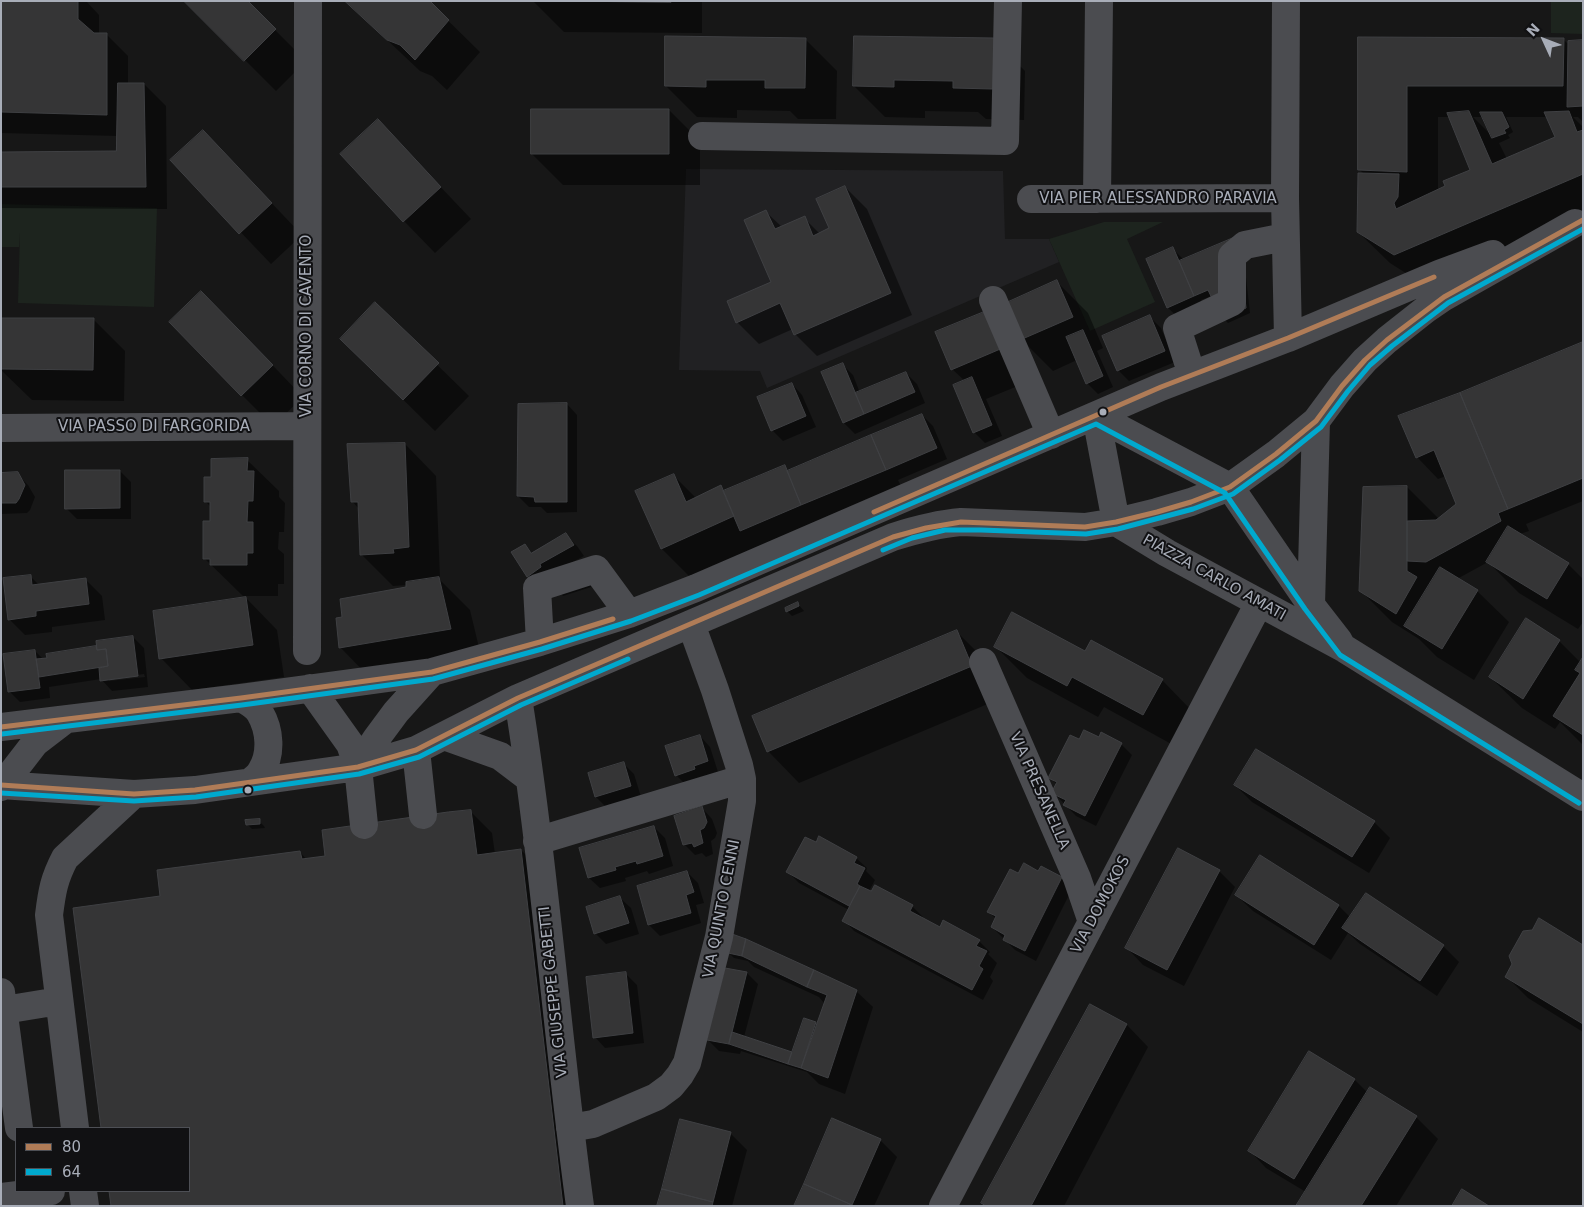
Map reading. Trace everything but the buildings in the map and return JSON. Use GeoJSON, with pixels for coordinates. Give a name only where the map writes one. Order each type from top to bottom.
{"type":"FeatureCollection","features":[{"type":"Feature","properties":{"kind":"street","name":"VIA CORNO DI CAVENTO"},"geometry":{"type":"LineString","coordinates":[[307,652],[308,1]]}},
{"type":"Feature","properties":{"kind":"street"},"geometry":{"type":"LineString","coordinates":[[702,136],[1005,141],[1008,1]]}},
{"type":"Feature","properties":{"kind":"street"},"geometry":{"type":"LineString","coordinates":[[1097,199],[1099,1]]}},
{"type":"Feature","properties":{"kind":"street","name":"VIA PIER ALESSANDRO PARAVIA"},"geometry":{"type":"LineString","coordinates":[[1286,1],[1285,237],[1288,338]]}},
{"type":"Feature","properties":{"kind":"street","name":"VIA PIER ALESSANDRO PARAVIA"},"geometry":{"type":"LineString","coordinates":[[1031,199],[1285,198]]}},
{"type":"Feature","properties":{"kind":"street"},"geometry":{"type":"LineString","coordinates":[[1,727],[241,698],[432,672],[540,642],[628,614],[696,588],[1161,387],[1288,338],[1440,274],[1579,222]]}},
{"type":"Feature","properties":{"kind":"street","name":"PIAZZA CARLO AMATI"},"geometry":{"type":"LineString","coordinates":[[2,786],[134,794],[195,790],[358,767],[416,750],[518,698],[893,537],[944,523],[981,522],[1085,526],[1116,522],[1183,505],[1230,487],[1276,454],[1316,421],[1342,386],[1366,360],[1387,340],[1425,310],[1444,297],[1579,222]]}},
{"type":"Feature","properties":{"kind":"street"},"geometry":{"type":"LineString","coordinates":[[1192,375],[1177,328],[1232,302],[1232,256],[1245,245],[1285,237]]}},
{"type":"Feature","properties":{"kind":"street"},"geometry":{"type":"LineString","coordinates":[[993,300],[1051,435]]}},
{"type":"Feature","properties":{"kind":"street"},"geometry":{"type":"LineString","coordinates":[[1096,416],[1116,522]]}},
{"type":"Feature","properties":{"kind":"street","name":"PIAZZA CARLO AMATI"},"geometry":{"type":"LineString","coordinates":[[1096,416],[1230,487],[1311,605],[1345,649]]}},
{"type":"Feature","properties":{"kind":"street"},"geometry":{"type":"LineString","coordinates":[[1311,605],[1316,421]]}},
{"type":"Feature","properties":{"kind":"street","name":"VIA PASSO DI FARGORIDA"},"geometry":{"type":"LineString","coordinates":[[1,428],[307,426]]}},
{"type":"Feature","properties":{"kind":"street","name":"PIAZZA CARLO AMATI"},"geometry":{"type":"LineString","coordinates":[[1116,522],[1167,553],[1345,649]]}},
{"type":"Feature","properties":{"kind":"street"},"geometry":{"type":"LineString","coordinates":[[540,642],[537,588],[596,568],[628,614]]}},
{"type":"Feature","properties":{"kind":"street","name":"VIA DOMOKOS"},"geometry":{"type":"LineString","coordinates":[[943,1206],[1259,603]]}},
{"type":"Feature","properties":{"kind":"street","name":"VIA QUINTO CENNI"},"geometry":{"type":"LineString","coordinates":[[570,1128],[593,1124],[656,1097],[671,1086],[680,1075],[687,1063],[719,937],[742,801],[742,779],[723,714],[691,624]]}},
{"type":"Feature","properties":{"kind":"street"},"geometry":{"type":"LineString","coordinates":[[1345,649],[1583,798]]}},
{"type":"Feature","properties":{"kind":"street","name":"VIA PRESANELLA"},"geometry":{"type":"LineString","coordinates":[[982,662],[1077,878],[1092,922]]}},
{"type":"Feature","properties":{"kind":"street"},"geometry":{"type":"LineString","coordinates":[[358,767],[396,712],[432,672]]}},
{"type":"Feature","properties":{"kind":"street"},"geometry":{"type":"LineString","coordinates":[[310,688],[350,744],[358,767],[364,825]]}},
{"type":"Feature","properties":{"kind":"street"},"geometry":{"type":"LineString","coordinates":[[241,698],[260,712],[268,734],[267,757],[261,772],[250,782]]}},
{"type":"Feature","properties":{"kind":"street","name":"VIA GIUSEPPE GABETTI"},"geometry":{"type":"LineString","coordinates":[[518,698],[537,841],[580,1206]]}},
{"type":"Feature","properties":{"kind":"street"},"geometry":{"type":"LineString","coordinates":[[2,786],[35,743],[66,719]]}},
{"type":"Feature","properties":{"kind":"street"},"geometry":{"type":"LineString","coordinates":[[444,736],[500,756],[529,778]]}},
{"type":"Feature","properties":{"kind":"street"},"geometry":{"type":"LineString","coordinates":[[416,750],[423,815]]}},
{"type":"Feature","properties":{"kind":"street"},"geometry":{"type":"LineString","coordinates":[[537,841],[742,779]]}},
{"type":"Feature","properties":{"kind":"street"},"geometry":{"type":"LineString","coordinates":[[75,1127],[49,915],[52,888],[58,871],[66,858],[134,794]]}},
{"type":"Feature","properties":{"kind":"street"},"geometry":{"type":"LineString","coordinates":[[19,1127],[2,1001],[59,1001]]}},
{"type":"Feature","properties":{"kind":"street"},"geometry":{"type":"LineString","coordinates":[[83,1192],[85,1206]]}},
{"type":"Feature","properties":{"kind":"street"},"geometry":{"type":"LineString","coordinates":[[1,1197],[34,1195]]}},
{"type":"Feature","properties":{"kind":"shaded area"},"geometry":{"type":"Polygon","coordinates":[[[1551,1],[1583,1],[1583,34],[1551,33],[1551,1]]]}},
{"type":"Feature","properties":{"kind":"shaded area"},"geometry":{"type":"Polygon","coordinates":[[[686,169],[1003,171],[1005,239],[1049,239],[1059,262],[767,388],[760,371],[679,370],[686,169]]]}},
{"type":"Feature","properties":{"kind":"shaded area"},"geometry":{"type":"Polygon","coordinates":[[[1,204],[157,208],[154,307],[18,303],[20,233],[19,247],[1,247],[1,204]]]}},
{"type":"Feature","properties":{"kind":"shaded area"},"geometry":{"type":"Polygon","coordinates":[[[1104,222],[1163,222],[1127,239],[1155,302],[1090,331],[1049,239],[1104,222]]]}},
{"type":"Feature","properties":{"kind":"transit line","name":"80"},"geometry":{"type":"LineString","coordinates":[[1,785],[134,794],[195,790],[358,767],[416,750],[518,698],[893,537],[926,528],[961,522],[1085,527],[1116,522],[1191,502],[1230,487],[1276,454],[1316,421],[1342,386],[1365,360],[1387,340],[1444,297],[1583,220]]}},
{"type":"Feature","properties":{"kind":"transit line","name":"64"},"geometry":{"type":"LineString","coordinates":[[883,550],[912,538],[945,530],[1086,534],[1118,529],[1193,509],[1233,494],[1321,427],[1370,365],[1448,303],[1583,229]]}},
{"type":"Feature","properties":{"kind":"transit line","name":"80"},"geometry":{"type":"LineString","coordinates":[[874,512],[1161,387],[1288,338],[1434,277]]}},
{"type":"Feature","properties":{"kind":"transit line","name":"64"},"geometry":{"type":"LineString","coordinates":[[2,734],[242,705],[433,679],[542,649],[631,621],[699,595],[1096,424],[1225,493],[1305,609],[1340,655],[1579,803]]}},
{"type":"Feature","properties":{"kind":"transit line","name":"80"},"geometry":{"type":"LineString","coordinates":[[1,727],[241,698],[432,672],[540,642],[613,619]]}},
{"type":"Feature","properties":{"kind":"transit line","name":"64"},"geometry":{"type":"LineString","coordinates":[[1,793],[134,801],[196,797],[359,774],[419,757],[521,705],[628,659]]}}]}
